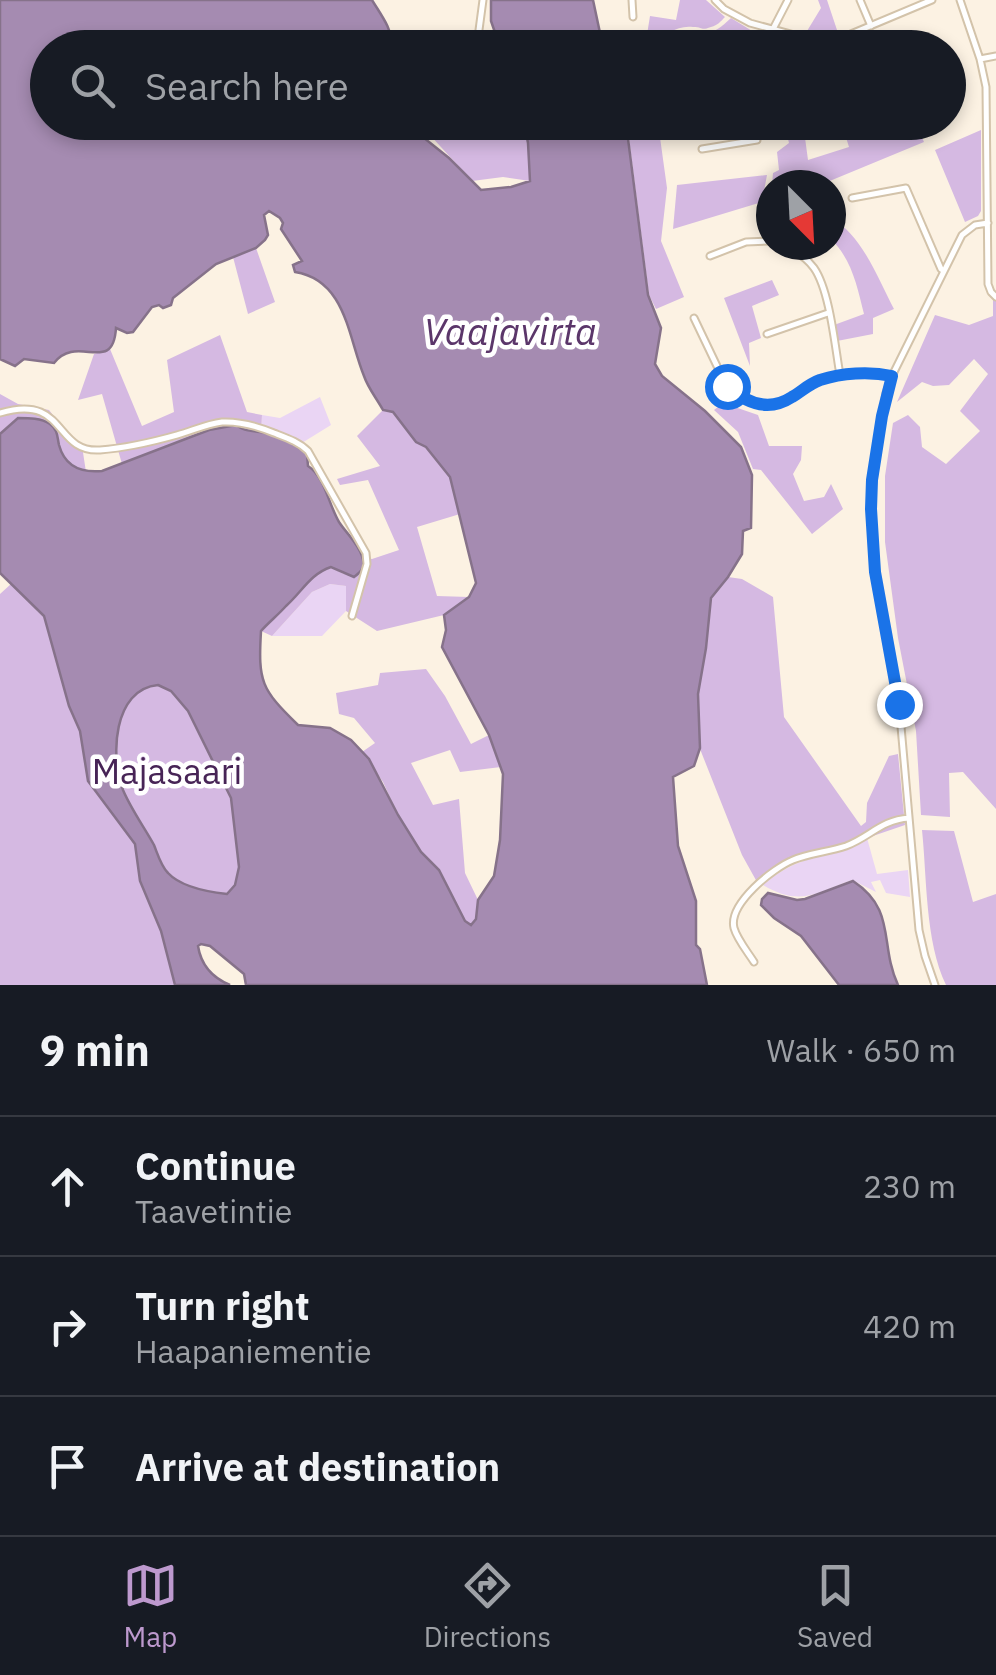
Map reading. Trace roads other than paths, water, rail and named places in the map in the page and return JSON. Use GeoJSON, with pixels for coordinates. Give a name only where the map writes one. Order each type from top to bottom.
{"type":"FeatureCollection","features":[{"type":"Feature","properties":{"kind":"street"},"geometry":{"type":"LineString","coordinates":[[479,30],[482,0]]}},
{"type":"Feature","properties":{"kind":"street"},"geometry":{"type":"LineString","coordinates":[[632,0],[633,16]]}},
{"type":"Feature","properties":{"kind":"street"},"geometry":{"type":"LineString","coordinates":[[773,30],[788,0]]}},
{"type":"Feature","properties":{"kind":"street"},"geometry":{"type":"LineString","coordinates":[[860,0],[871,26]]}},
{"type":"Feature","properties":{"kind":"street"},"geometry":{"type":"LineString","coordinates":[[861,30],[932,0]]}},
{"type":"Feature","properties":{"kind":"street"},"geometry":{"type":"LineString","coordinates":[[960,0],[980,59],[987,101],[989,288],[996,296]]}},
{"type":"Feature","properties":{"kind":"street"},"geometry":{"type":"LineString","coordinates":[[717,1],[750,24],[770,30]]}},
{"type":"Feature","properties":{"kind":"street"},"geometry":{"type":"LineString","coordinates":[[980,59],[996,56]]}},
{"type":"Feature","properties":{"kind":"street"},"geometry":{"type":"LineString","coordinates":[[987,101],[996,102]]}},
{"type":"Feature","properties":{"kind":"street"},"geometry":{"type":"LineString","coordinates":[[702,149],[757,140]]}},
{"type":"Feature","properties":{"kind":"street"},"geometry":{"type":"LineString","coordinates":[[852,198],[906,188],[944,270]]}},
{"type":"Feature","properties":{"kind":"street"},"geometry":{"type":"LineString","coordinates":[[936,985],[919,930],[899,704],[878,591],[872,480],[892,376],[965,231],[974,225],[988,224]]}},
{"type":"Feature","properties":{"kind":"street"},"geometry":{"type":"LineString","coordinates":[[710,256],[756,242]]}},
{"type":"Feature","properties":{"kind":"street"},"geometry":{"type":"LineString","coordinates":[[807,260],[818,277],[840,375]]}},
{"type":"Feature","properties":{"kind":"street"},"geometry":{"type":"LineString","coordinates":[[767,334],[828,313]]}},
{"type":"Feature","properties":{"kind":"street"},"geometry":{"type":"LineString","coordinates":[[694,318],[722,379],[735,394],[750,401],[770,406],[807,386],[840,375],[892,376]]}},
{"type":"Feature","properties":{"kind":"street"},"geometry":{"type":"LineString","coordinates":[[0,413],[18,409],[42,412],[57,422],[79,448],[88,450],[138,445],[222,422],[257,426],[300,444],[308,451],[366,553],[368,564],[352,616]]}},
{"type":"Feature","properties":{"kind":"street"},"geometry":{"type":"LineString","coordinates":[[754,962],[734,923],[740,902],[746,896],[792,860],[846,846],[885,822],[909,818]]}},
{"type":"Feature","properties":{"kind":"water","name":"Vaajavirta"},"geometry":{"type":"Polygon","coordinates":[[[0,0],[372,0],[389,30],[30,30],[30,140],[426,140],[481,190],[530,181],[527,140],[628,140],[648,295],[661,328],[655,364],[662,376],[741,447],[752,475],[751,528],[743,531],[742,554],[711,598],[698,694],[700,748],[694,766],[673,777],[678,846],[696,901],[696,945],[707,985],[246,985],[244,974],[210,946],[201,944],[198,946],[205,965],[230,985],[175,985],[161,931],[140,881],[135,844],[88,781],[80,731],[69,706],[44,616],[0,573],[0,434],[18,418],[43,421],[57,433],[62,453],[70,463],[94,471],[209,430],[236,425],[279,437],[307,454],[308,466],[318,477],[339,522],[358,547],[363,566],[354,577],[331,567],[317,574],[261,631],[264,684],[298,725],[330,728],[351,740],[369,759],[398,815],[421,852],[439,870],[465,921],[471,925],[476,919],[478,900],[494,876],[503,774],[489,735],[442,647],[444,615],[469,597],[476,583],[450,477],[393,412],[383,410],[366,380],[335,298],[312,277],[295,272],[293,265],[302,261],[281,229],[280,218],[269,211],[264,215],[268,235],[256,248],[216,264],[173,298],[171,305],[152,307],[133,332],[116,328],[108,350],[73,352],[54,363],[24,359],[15,366],[0,359],[0,0]],[[158,685],[143,689],[132,698],[124,711],[116,743],[119,776],[126,797],[168,873],[188,885],[227,894],[235,885],[239,867],[231,798],[188,711],[171,691],[158,685]]]}},
{"type":"Feature","properties":{"kind":"water"},"geometry":{"type":"Polygon","coordinates":[[[491,0],[593,0],[599,30],[494,30],[491,0]]]}},
{"type":"Feature","properties":{"kind":"water"},"geometry":{"type":"Polygon","coordinates":[[[853,881],[867,892],[882,916],[898,985],[839,985],[801,936],[761,905],[768,893],[805,899],[853,881]]]}},
{"type":"Feature","properties":{"kind":"park label","name":"Majasaari"},"geometry":{"type":"Point","coordinates":[167,771]}}]}
